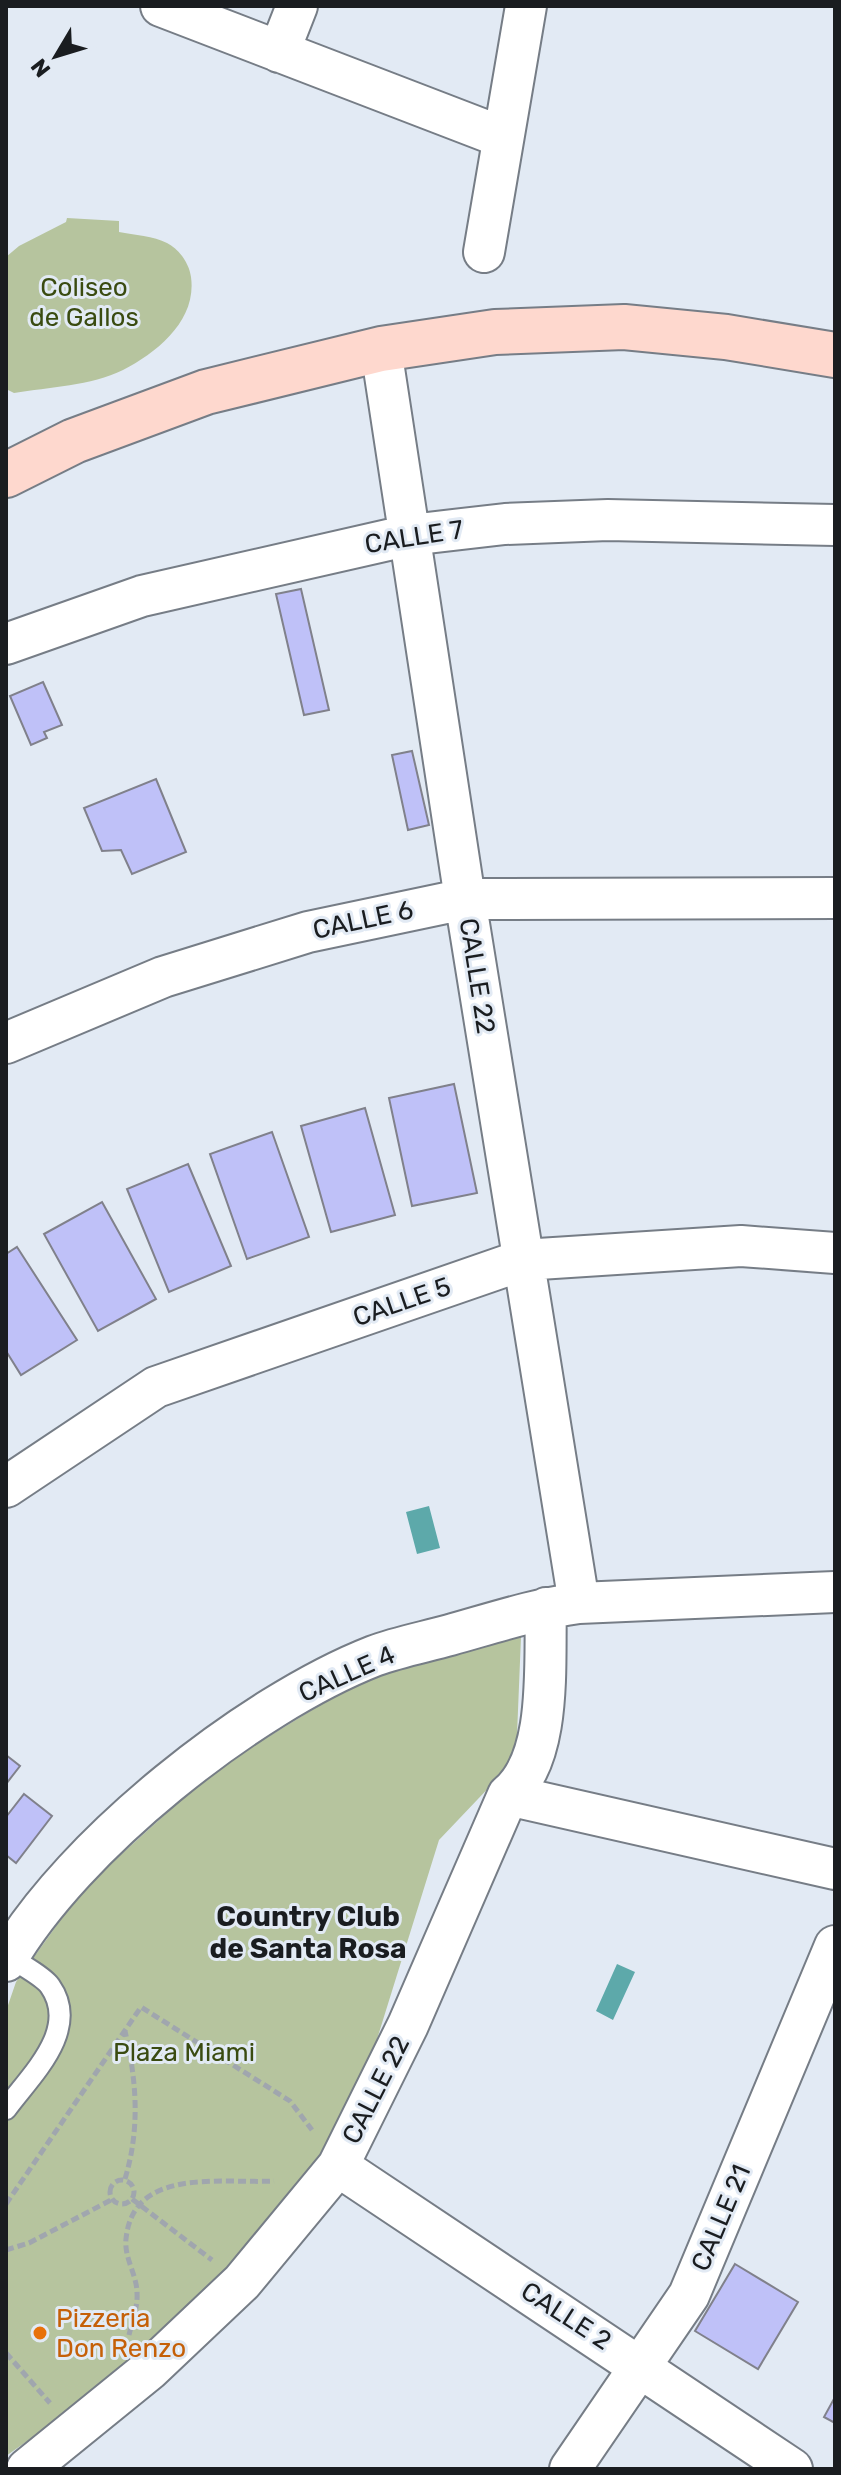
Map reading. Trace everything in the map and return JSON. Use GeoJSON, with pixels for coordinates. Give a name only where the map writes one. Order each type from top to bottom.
{"type":"FeatureCollection","features":[{"type":"Feature","properties":{"kind":"main road"},"geometry":{"type":"LineString","coordinates":[[6,475],[74,441],[206,392],[381,349],[495,332],[624,327],[726,337],[835,355]]}},
{"type":"Feature","properties":{"kind":"street"},"geometry":{"type":"LineString","coordinates":[[161,6],[502,137]]}},
{"type":"Feature","properties":{"kind":"street"},"geometry":{"type":"LineString","coordinates":[[279,52],[297,6]]}},
{"type":"Feature","properties":{"kind":"street"},"geometry":{"type":"LineString","coordinates":[[484,252],[526,6]]}},
{"type":"Feature","properties":{"kind":"street","name":"CALLE 22"},"geometry":{"type":"LineString","coordinates":[[27,2469],[149,2370],[242,2282],[338,2166],[408,2025],[508,1795],[523,1783],[541,1728],[563,1605],[523,1260],[381,349]]}},
{"type":"Feature","properties":{"kind":"street","name":"CALLE 7"},"geometry":{"type":"LineString","coordinates":[[6,644],[142,596],[410,535],[505,524],[608,520],[835,525]]}},
{"type":"Feature","properties":{"kind":"street","name":"CALLE 6"},"geometry":{"type":"LineString","coordinates":[[6,1043],[21,1033],[178,972],[308,932],[465,899],[835,898]]}},
{"type":"Feature","properties":{"kind":"street","name":"CALLE 5"},"geometry":{"type":"LineString","coordinates":[[6,1487],[156,1387],[523,1260],[741,1246],[835,1253]]}},
{"type":"Feature","properties":{"kind":"street","name":"CALLE 4"},"geometry":{"type":"LineString","coordinates":[[7,1957],[37,1911],[90,1852],[198,1762],[277,1706],[374,1656],[563,1605],[835,1592]]}},
{"type":"Feature","properties":{"kind":"street"},"geometry":{"type":"LineString","coordinates":[[508,1795],[835,1869]]}},
{"type":"Feature","properties":{"kind":"street","name":"CALLE 21"},"geometry":{"type":"LineString","coordinates":[[570,2469],[689,2295],[835,1946]]}},
{"type":"Feature","properties":{"kind":"street","name":"CALLE 2"},"geometry":{"type":"LineString","coordinates":[[338,2166],[639,2364],[792,2469]]}},
{"type":"Feature","properties":{"kind":"lane"},"geometry":{"type":"LineString","coordinates":[[6,2109],[58,2037],[60,2016],[50,1986],[7,1957]]}},
{"type":"Feature","properties":{"kind":"path"},"geometry":{"type":"LineString","coordinates":[[6,2204],[141,2007],[290,2101],[338,2166],[307,2176],[274,2181],[173,2184],[155,2190],[139,2203],[125,2240],[137,2291],[126,2348]]}},
{"type":"Feature","properties":{"kind":"path"},"geometry":{"type":"LineString","coordinates":[[6,2250],[29,2243],[113,2199],[126,2204],[132,2199],[134,2191],[125,2179],[136,2130],[134,2068],[125,2030]]}},
{"type":"Feature","properties":{"kind":"path"},"geometry":{"type":"LineString","coordinates":[[113,2199],[112,2185],[125,2179]]}},
{"type":"Feature","properties":{"kind":"path"},"geometry":{"type":"LineString","coordinates":[[132,2199],[242,2282]]}},
{"type":"Feature","properties":{"kind":"path"},"geometry":{"type":"LineString","coordinates":[[6,2353],[75,2431]]}},
{"type":"Feature","properties":{"kind":"green space","name":"Coliseo de Gallos"},"geometry":{"type":"Polygon","coordinates":[[[67,218],[119,221],[119,232],[156,239],[176,249],[190,272],[188,307],[181,321],[161,344],[123,370],[84,383],[14,393],[6,389],[6,257],[19,246],[66,222],[67,218]]]}},
{"type":"Feature","properties":{"kind":"green space","name":"Plaza Miami"},"geometry":{"type":"Polygon","coordinates":[[[521,1637],[516,1759],[439,1840],[359,2097],[322,2174],[125,2372],[6,2456],[6,2011],[16,1982],[82,1890],[214,1770],[366,1677],[521,1637]]]}},
{"type":"Feature","properties":{"kind":"water"},"geometry":{"type":"Polygon","coordinates":[[[429,1506],[440,1548],[417,1554],[406,1512],[429,1506]]]}},
{"type":"Feature","properties":{"kind":"water"},"geometry":{"type":"Polygon","coordinates":[[[617,1964],[635,1972],[613,2020],[596,2011],[617,1964]]]}},
{"type":"Feature","properties":{"kind":"building"},"geometry":{"type":"Polygon","coordinates":[[[301,589],[329,710],[304,715],[276,594],[301,589]]]}},
{"type":"Feature","properties":{"kind":"building"},"geometry":{"type":"Polygon","coordinates":[[[43,682],[62,725],[44,732],[47,738],[31,745],[10,696],[43,682]]]}},
{"type":"Feature","properties":{"kind":"building"},"geometry":{"type":"Polygon","coordinates":[[[412,751],[429,825],[408,830],[392,755],[412,751]]]}},
{"type":"Feature","properties":{"kind":"building"},"geometry":{"type":"Polygon","coordinates":[[[156,779],[186,852],[132,874],[121,850],[102,851],[84,808],[156,779]]]}},
{"type":"Feature","properties":{"kind":"building"},"geometry":{"type":"Polygon","coordinates":[[[454,1084],[477,1193],[412,1206],[389,1098],[454,1084]]]}},
{"type":"Feature","properties":{"kind":"building"},"geometry":{"type":"Polygon","coordinates":[[[365,1108],[395,1215],[331,1232],[301,1126],[365,1108]]]}},
{"type":"Feature","properties":{"kind":"building"},"geometry":{"type":"Polygon","coordinates":[[[272,1132],[309,1237],[247,1259],[210,1154],[272,1132]]]}},
{"type":"Feature","properties":{"kind":"building"},"geometry":{"type":"Polygon","coordinates":[[[188,1164],[231,1266],[169,1292],[127,1189],[188,1164]]]}},
{"type":"Feature","properties":{"kind":"building"},"geometry":{"type":"Polygon","coordinates":[[[102,1202],[156,1299],[98,1331],[44,1234],[102,1202]]]}},
{"type":"Feature","properties":{"kind":"building"},"geometry":{"type":"Polygon","coordinates":[[[17,1247],[77,1340],[21,1375],[6,1351],[6,1254],[17,1247]]]}},
{"type":"Feature","properties":{"kind":"building"},"geometry":{"type":"Polygon","coordinates":[[[6,1755],[20,1766],[6,1784],[6,1755]]]}},
{"type":"Feature","properties":{"kind":"building"},"geometry":{"type":"Polygon","coordinates":[[[24,1794],[52,1816],[16,1863],[6,1855],[6,1817],[24,1794]]]}},
{"type":"Feature","properties":{"kind":"building"},"geometry":{"type":"Polygon","coordinates":[[[735,2264],[798,2302],[758,2369],[695,2331],[735,2264]]]}},
{"type":"Feature","properties":{"kind":"building"},"geometry":{"type":"Polygon","coordinates":[[[835,2397],[835,2423],[824,2417],[835,2397]]]}},
{"type":"Feature","properties":{"kind":"place","name":"Pizzeria Don Renzo"},"geometry":{"type":"Point","coordinates":[40,2333]}},
{"type":"Feature","properties":{"kind":"district","name":"Country Club de Santa Rosa"},"geometry":{"type":"Point","coordinates":[308,1932]}}]}
